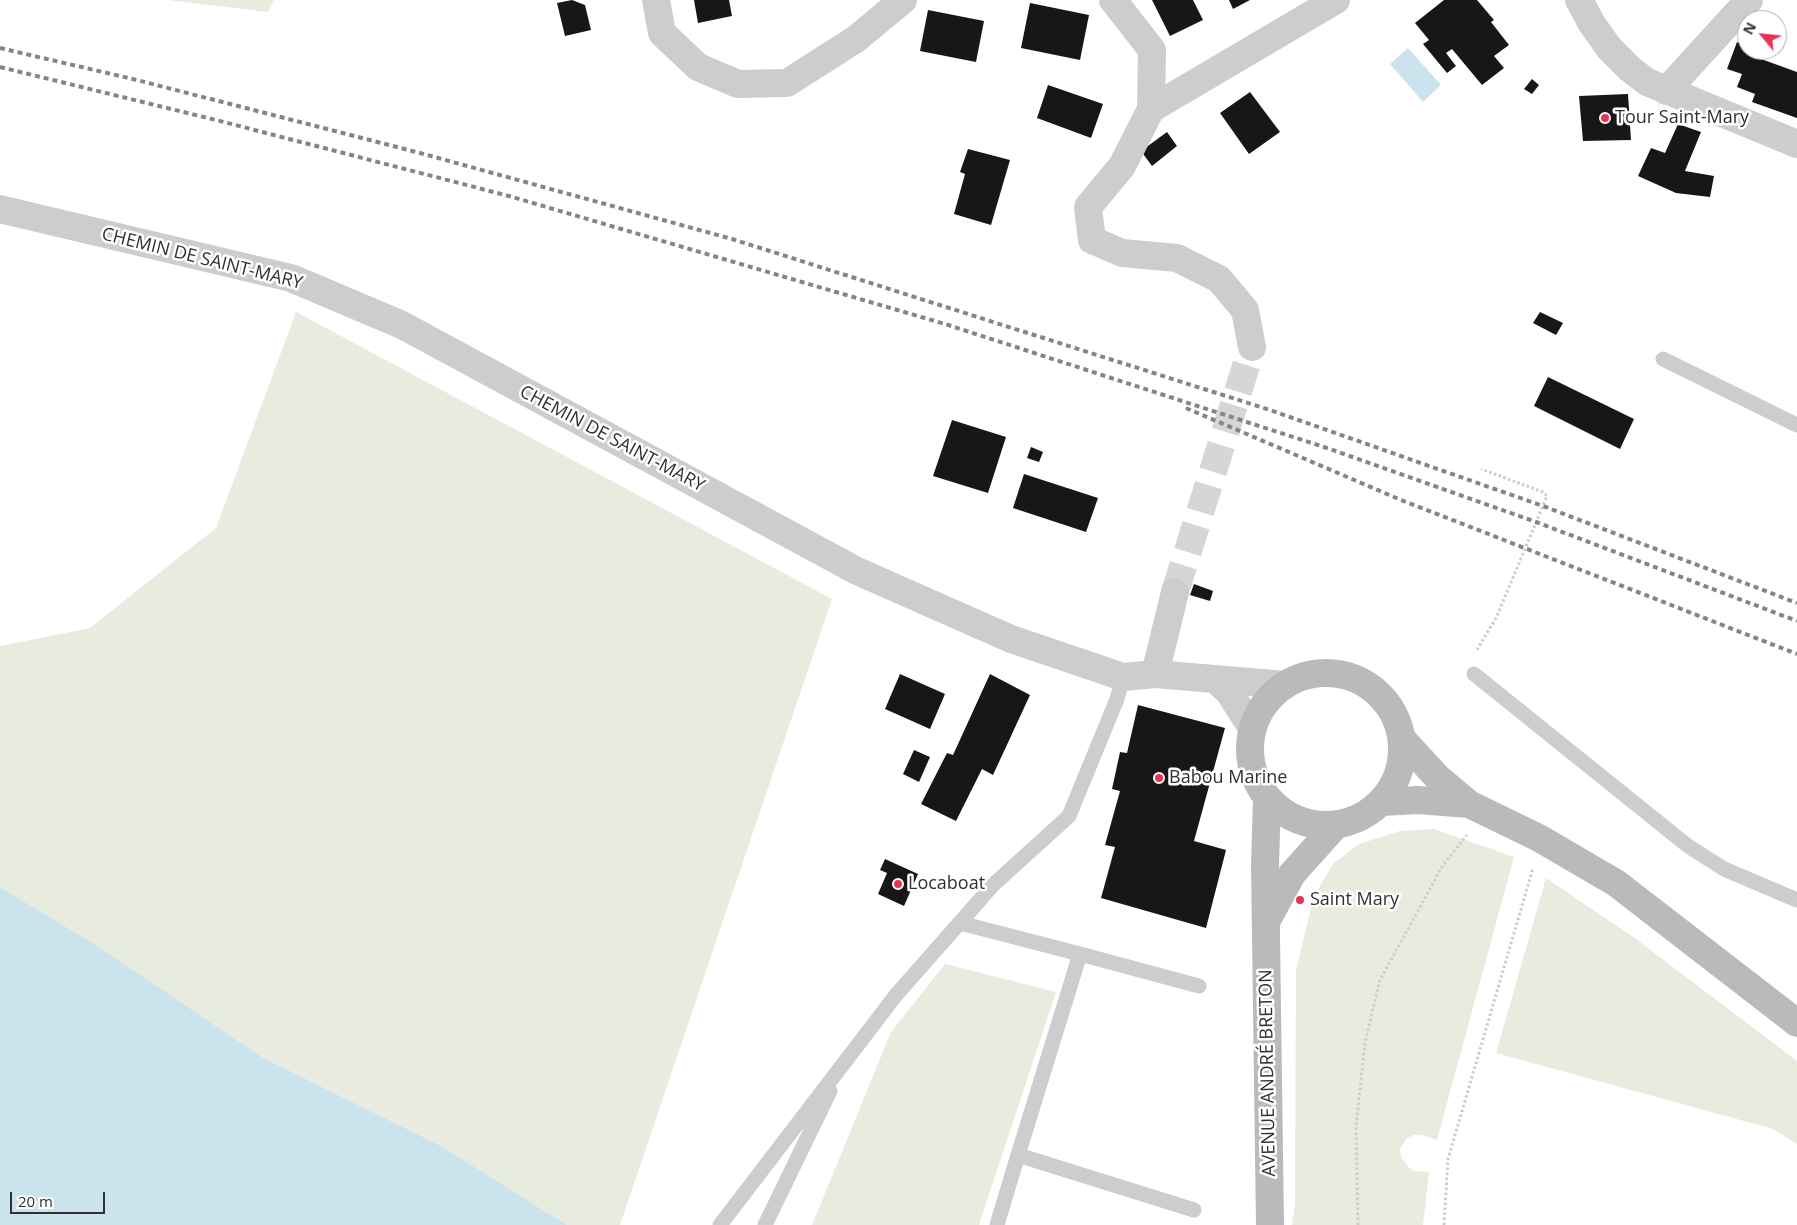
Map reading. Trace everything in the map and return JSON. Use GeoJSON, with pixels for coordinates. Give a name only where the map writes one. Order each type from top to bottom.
{"type":"FeatureCollection","features":[{"type":"Feature","properties":{"kind":"street"},"geometry":{"type":"LineString","coordinates":[[656,0],[662,33],[698,66],[738,84],[787,83],[856,39],[903,0]]}},
{"type":"Feature","properties":{"kind":"street"},"geometry":{"type":"LineString","coordinates":[[1113,0],[1152,50],[1151,109],[1122,166],[1088,207],[1092,240],[1122,252],[1177,258],[1219,279],[1245,310],[1252,347]]}},
{"type":"Feature","properties":{"kind":"street"},"geometry":{"type":"LineString","coordinates":[[1151,109],[1336,0]]}},
{"type":"Feature","properties":{"kind":"street"},"geometry":{"type":"LineString","coordinates":[[1579,0],[1592,24],[1609,48],[1630,69],[1666,91],[1797,144]]}},
{"type":"Feature","properties":{"kind":"street"},"geometry":{"type":"LineString","coordinates":[[1666,91],[1749,0]]}},
{"type":"Feature","properties":{"kind":"street","name":"CHEMIN DE SAINT-MARY"},"geometry":{"type":"LineString","coordinates":[[0,209],[291,278],[402,325],[857,571],[1011,639],[1123,677],[1155,674],[1285,685]]}},
{"type":"Feature","properties":{"kind":"street"},"geometry":{"type":"LineString","coordinates":[[1155,674],[1175,592]]}},
{"type":"Feature","properties":{"kind":"street"},"geometry":{"type":"LineString","coordinates":[[1325,672],[1349,675],[1371,686],[1388,703],[1399,725],[1403,749],[1389,793],[1374,810],[1353,821],[1336,825],[1308,824],[1287,816],[1267,800],[1254,778],[1249,753],[1252,728],[1263,705],[1285,685],[1301,676],[1325,672]]}},
{"type":"Feature","properties":{"kind":"street"},"geometry":{"type":"LineString","coordinates":[[1216,680],[1229,692],[1252,728]]}},
{"type":"Feature","properties":{"kind":"street"},"geometry":{"type":"LineString","coordinates":[[1402,739],[1438,778],[1469,804],[1539,838],[1616,883],[1797,1023]]}},
{"type":"Feature","properties":{"kind":"street","name":"AVENUE ANDRÉ BRETON"},"geometry":{"type":"LineString","coordinates":[[1267,800],[1264,864],[1267,921],[1270,1225]]}},
{"type":"Feature","properties":{"kind":"street"},"geometry":{"type":"LineString","coordinates":[[1382,802],[1418,800],[1469,804]]}},
{"type":"Feature","properties":{"kind":"street","name":"AVENUE ANDRÉ BRETON"},"geometry":{"type":"LineString","coordinates":[[1267,921],[1292,874],[1336,825]]}},
{"type":"Feature","properties":{"kind":"lane"},"geometry":{"type":"LineString","coordinates":[[1663,360],[1797,425]]}},
{"type":"Feature","properties":{"kind":"lane"},"geometry":{"type":"LineString","coordinates":[[1474,674],[1688,846],[1724,869],[1797,900]]}},
{"type":"Feature","properties":{"kind":"lane"},"geometry":{"type":"LineString","coordinates":[[720,1225],[896,995],[993,885],[1069,816],[1123,677]]}},
{"type":"Feature","properties":{"kind":"lane"},"geometry":{"type":"LineString","coordinates":[[960,923],[1199,986]]}},
{"type":"Feature","properties":{"kind":"lane"},"geometry":{"type":"LineString","coordinates":[[997,1225],[1080,954]]}},
{"type":"Feature","properties":{"kind":"lane"},"geometry":{"type":"LineString","coordinates":[[766,1225],[845,1060]]}},
{"type":"Feature","properties":{"kind":"lane"},"geometry":{"type":"LineString","coordinates":[[1018,1155],[1194,1210]]}},
{"type":"Feature","properties":{"kind":"path"},"geometry":{"type":"LineString","coordinates":[[1475,653],[1493,624],[1546,496],[1543,492],[1481,469]]}},
{"type":"Feature","properties":{"kind":"path"},"geometry":{"type":"LineString","coordinates":[[1358,1225],[1356,1127],[1365,1043],[1380,980],[1443,865],[1469,833]]}},
{"type":"Feature","properties":{"kind":"path"},"geometry":{"type":"LineString","coordinates":[[1444,1225],[1448,1159],[1530,881],[1534,860]]}},
{"type":"Feature","properties":{"kind":"shaded area"},"geometry":{"type":"Polygon","coordinates":[[[168,0],[274,0],[268,12],[168,0]]]}},
{"type":"Feature","properties":{"kind":"shaded area"},"geometry":{"type":"Polygon","coordinates":[[[296,312],[832,599],[620,1225],[567,1225],[441,1146],[262,1057],[96,945],[0,887],[0,646],[90,628],[216,528],[296,312]]]}},
{"type":"Feature","properties":{"kind":"shaded area"},"geometry":{"type":"Polygon","coordinates":[[[1434,829],[1514,857],[1437,1140],[1414,1135],[1407,1138],[1400,1149],[1401,1157],[1409,1168],[1415,1171],[1429,1172],[1423,1225],[1292,1225],[1295,1203],[1296,970],[1314,896],[1333,864],[1359,844],[1400,831],[1434,829]]]}},
{"type":"Feature","properties":{"kind":"shaded area"},"geometry":{"type":"Polygon","coordinates":[[[1546,878],[1636,939],[1797,1061],[1797,1144],[1773,1129],[1496,1053],[1546,878]]]}},
{"type":"Feature","properties":{"kind":"shaded area"},"geometry":{"type":"Polygon","coordinates":[[[945,964],[1056,992],[979,1225],[812,1225],[891,1032],[945,964]]]}},
{"type":"Feature","properties":{"kind":"water"},"geometry":{"type":"Polygon","coordinates":[[[1408,48],[1441,85],[1423,102],[1390,64],[1408,48]]]}},
{"type":"Feature","properties":{"kind":"water"},"geometry":{"type":"Polygon","coordinates":[[[0,887],[96,945],[262,1057],[441,1146],[567,1225],[0,1225],[0,887]]]}},
{"type":"Feature","properties":{"kind":"building"},"geometry":{"type":"Polygon","coordinates":[[[572,0],[585,5],[591,30],[565,36],[557,3],[572,0]]]}},
{"type":"Feature","properties":{"kind":"building"},"geometry":{"type":"Polygon","coordinates":[[[694,0],[729,0],[732,16],[698,23],[694,0]]]}},
{"type":"Feature","properties":{"kind":"building"},"geometry":{"type":"Polygon","coordinates":[[[1152,0],[1193,0],[1203,20],[1170,36],[1152,0]]]}},
{"type":"Feature","properties":{"kind":"building"},"geometry":{"type":"Polygon","coordinates":[[[1229,0],[1250,0],[1233,9],[1229,0]]]}},
{"type":"Feature","properties":{"kind":"building"},"geometry":{"type":"Polygon","coordinates":[[[1444,0],[1477,0],[1494,20],[1491,22],[1509,45],[1494,56],[1504,68],[1482,85],[1452,49],[1446,53],[1456,66],[1447,73],[1423,44],[1429,40],[1415,23],[1444,0]]]}},
{"type":"Feature","properties":{"kind":"building"},"geometry":{"type":"Polygon","coordinates":[[[1030,3],[1089,15],[1080,60],[1021,48],[1030,3]]]}},
{"type":"Feature","properties":{"kind":"building"},"geometry":{"type":"Polygon","coordinates":[[[928,10],[984,21],[976,62],[920,51],[928,10]]]}},
{"type":"Feature","properties":{"kind":"building"},"geometry":{"type":"Polygon","coordinates":[[[1737,42],[1737,60],[1764,60],[1797,72],[1797,118],[1752,102],[1755,94],[1737,87],[1742,74],[1727,69],[1737,42]]]}},
{"type":"Feature","properties":{"kind":"building"},"geometry":{"type":"Polygon","coordinates":[[[1532,79],[1539,85],[1532,94],[1524,89],[1532,79]]]}},
{"type":"Feature","properties":{"kind":"building"},"geometry":{"type":"Polygon","coordinates":[[[1048,85],[1103,104],[1091,138],[1037,118],[1048,85]]]}},
{"type":"Feature","properties":{"kind":"building"},"geometry":{"type":"Polygon","coordinates":[[[1250,92],[1280,132],[1249,154],[1220,113],[1250,92]]]}},
{"type":"Feature","properties":{"kind":"building","name":"Tour Saint-Mary"},"geometry":{"type":"Polygon","coordinates":[[[1628,94],[1631,140],[1583,141],[1579,96],[1628,94]]]}},
{"type":"Feature","properties":{"kind":"building"},"geometry":{"type":"Polygon","coordinates":[[[1678,124],[1701,132],[1685,171],[1714,176],[1710,197],[1676,193],[1638,176],[1651,148],[1665,153],[1678,124]]]}},
{"type":"Feature","properties":{"kind":"building"},"geometry":{"type":"Polygon","coordinates":[[[1167,132],[1177,146],[1152,166],[1141,151],[1167,132]]]}},
{"type":"Feature","properties":{"kind":"building"},"geometry":{"type":"Polygon","coordinates":[[[968,149],[1010,160],[991,225],[954,214],[965,174],[960,172],[968,149]]]}},
{"type":"Feature","properties":{"kind":"building"},"geometry":{"type":"Polygon","coordinates":[[[1540,312],[1563,323],[1556,335],[1533,323],[1540,312]]]}},
{"type":"Feature","properties":{"kind":"building"},"geometry":{"type":"Polygon","coordinates":[[[1548,377],[1634,419],[1620,449],[1534,406],[1548,377]]]}},
{"type":"Feature","properties":{"kind":"building"},"geometry":{"type":"Polygon","coordinates":[[[952,420],[1006,437],[988,493],[933,476],[952,420]]]}},
{"type":"Feature","properties":{"kind":"building"},"geometry":{"type":"Polygon","coordinates":[[[1031,447],[1043,452],[1039,462],[1027,458],[1031,447]]]}},
{"type":"Feature","properties":{"kind":"building"},"geometry":{"type":"Polygon","coordinates":[[[1024,474],[1098,498],[1086,532],[1013,508],[1024,474]]]}},
{"type":"Feature","properties":{"kind":"building"},"geometry":{"type":"Polygon","coordinates":[[[1194,584],[1213,591],[1210,601],[1190,595],[1194,584]]]}},
{"type":"Feature","properties":{"kind":"building"},"geometry":{"type":"Polygon","coordinates":[[[900,674],[945,694],[930,729],[885,709],[900,674]]]}},
{"type":"Feature","properties":{"kind":"building"},"geometry":{"type":"Polygon","coordinates":[[[990,674],[1030,695],[993,775],[982,769],[956,821],[921,804],[947,753],[953,755],[990,674]]]}},
{"type":"Feature","properties":{"kind":"building"},"geometry":{"type":"Polygon","coordinates":[[[1138,705],[1225,728],[1194,841],[1226,850],[1206,928],[1101,898],[1115,847],[1105,845],[1120,791],[1112,789],[1120,752],[1127,753],[1138,705]]]}},
{"type":"Feature","properties":{"kind":"building"},"geometry":{"type":"Polygon","coordinates":[[[914,750],[930,757],[919,782],[903,774],[914,750]]]}},
{"type":"Feature","properties":{"kind":"building","name":"Locaboat"},"geometry":{"type":"Polygon","coordinates":[[[885,859],[918,874],[904,906],[878,894],[887,873],[880,870],[885,859]]]}},
{"type":"Feature","properties":{"kind":"tunnel"},"geometry":{"type":"LineString","coordinates":[[1175,592],[1252,347]]}},
{"type":"Feature","properties":{"kind":"railway"},"geometry":{"type":"LineString","coordinates":[[0,48],[137,80],[420,153],[732,239],[1270,410],[1543,506],[1797,603]]}},
{"type":"Feature","properties":{"kind":"railway"},"geometry":{"type":"LineString","coordinates":[[0,67],[216,120],[509,196],[945,324],[1330,449],[1536,522],[1797,621]]}},
{"type":"Feature","properties":{"kind":"railway"},"geometry":{"type":"LineString","coordinates":[[1186,408],[1401,500],[1797,654]]}},
{"type":"Feature","properties":{"kind":"place","name":"Tour Saint-Mary"},"geometry":{"type":"Point","coordinates":[1605,118]}},
{"type":"Feature","properties":{"kind":"place","name":"Babou Marine"},"geometry":{"type":"Point","coordinates":[1159,778]}},
{"type":"Feature","properties":{"kind":"place","name":"Locaboat"},"geometry":{"type":"Point","coordinates":[898,884]}},
{"type":"Feature","properties":{"kind":"place","name":"Saint Mary"},"geometry":{"type":"Point","coordinates":[1300,900]}}]}
